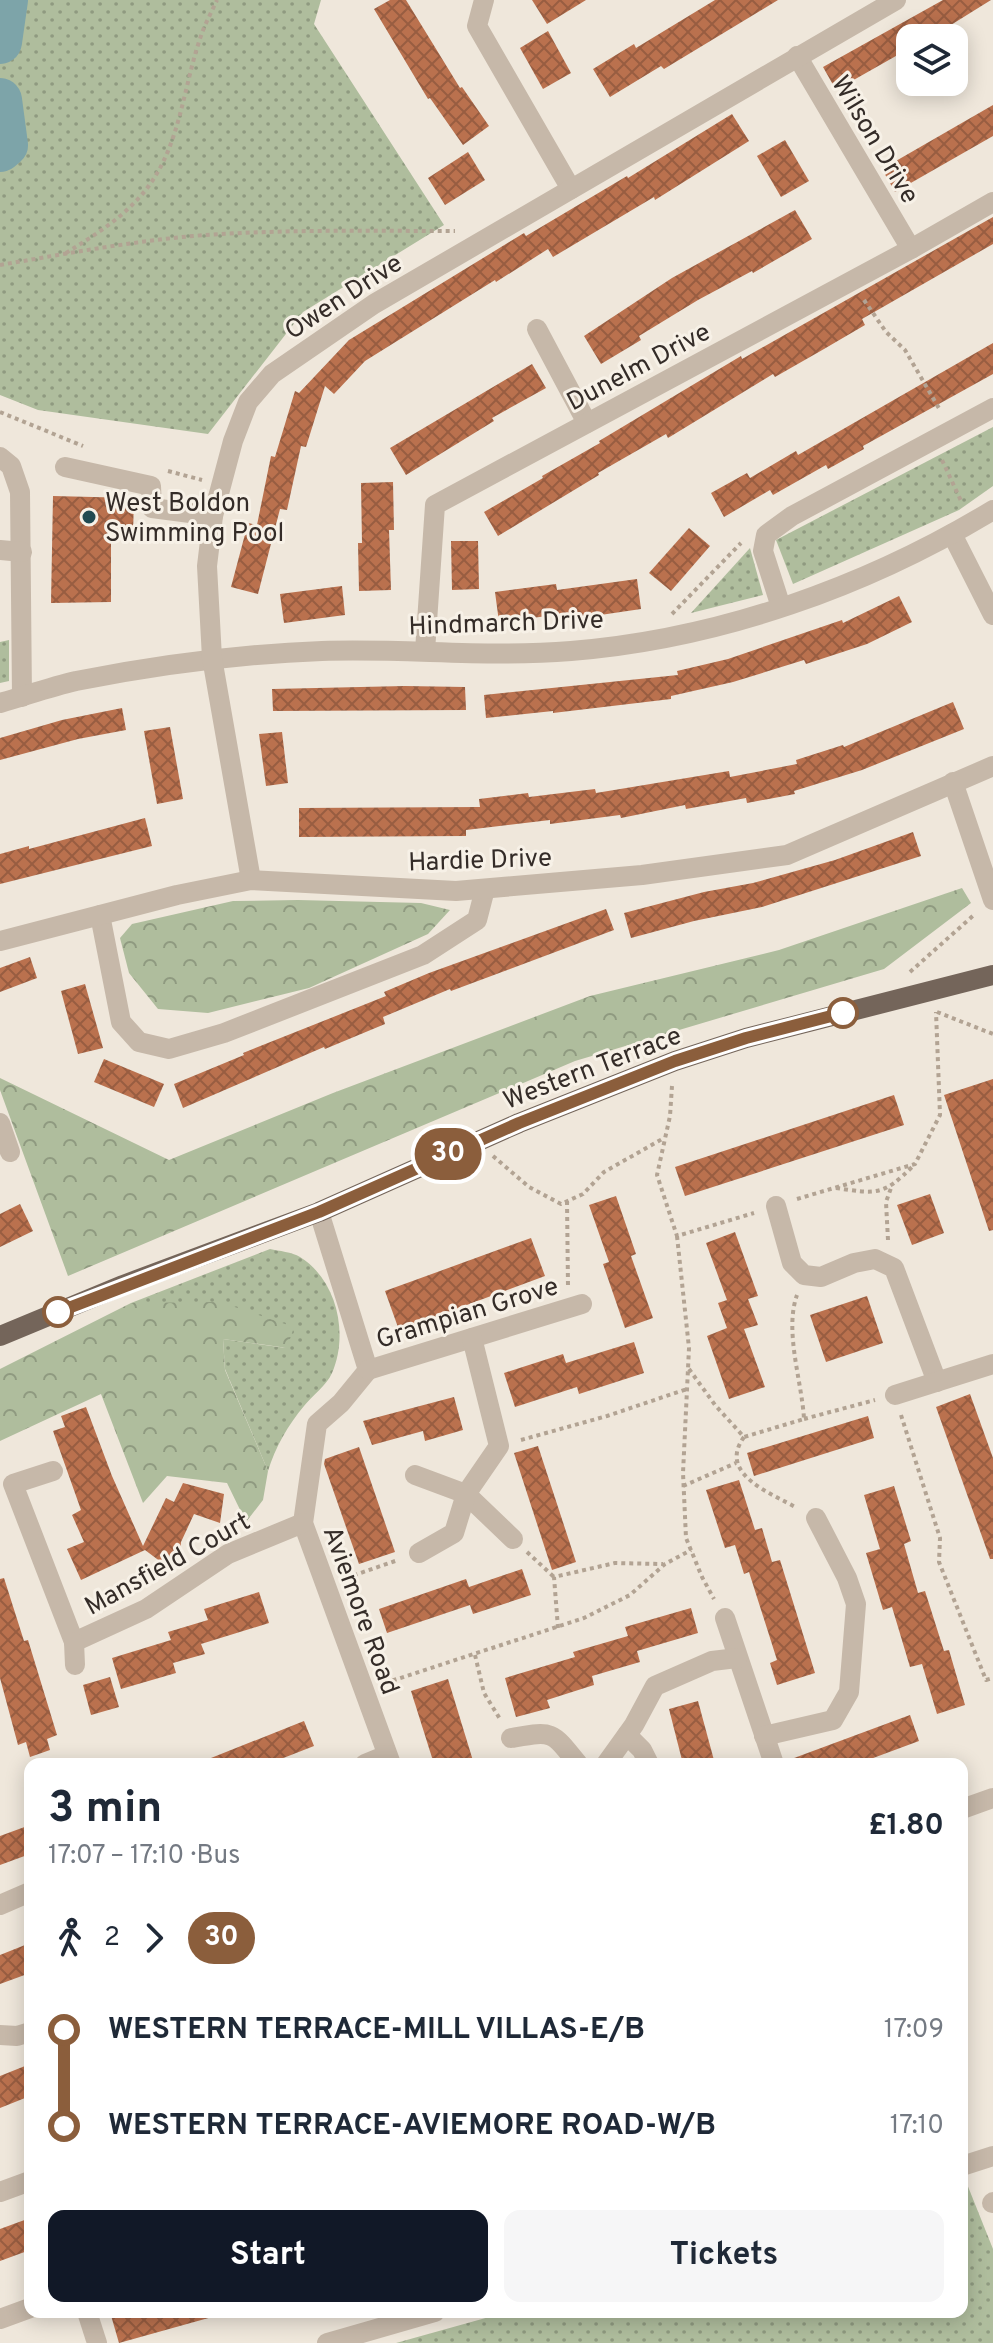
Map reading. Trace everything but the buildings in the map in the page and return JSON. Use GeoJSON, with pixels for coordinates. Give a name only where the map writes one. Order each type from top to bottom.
{"type":"FeatureCollection","features":[{"type":"Feature","properties":{"kind":"main road","name":"Western Terrace"},"geometry":{"type":"LineString","coordinates":[[0,1336],[123,1285],[319,1212],[476,1142],[675,1061],[746,1038],[993,975]]}},
{"type":"Feature","properties":{"kind":"street"},"geometry":{"type":"LineString","coordinates":[[484,0],[477,26],[571,189]]}},
{"type":"Feature","properties":{"kind":"street","name":"Owen Drive"},"geometry":{"type":"LineString","coordinates":[[251,880],[212,658],[207,566],[213,516],[233,441],[248,402],[272,374],[374,304],[896,0]]}},
{"type":"Feature","properties":{"kind":"street","name":"Wilson Drive"},"geometry":{"type":"LineString","coordinates":[[797,56],[911,249]]}},
{"type":"Feature","properties":{"kind":"street","name":"Dunelm Drive"},"geometry":{"type":"LineString","coordinates":[[425,651],[435,505],[993,202]]}},
{"type":"Feature","properties":{"kind":"street"},"geometry":{"type":"LineString","coordinates":[[537,329],[587,423]]}},
{"type":"Feature","properties":{"kind":"street"},"geometry":{"type":"LineString","coordinates":[[781,607],[763,551],[766,535],[792,516],[993,408]]}},
{"type":"Feature","properties":{"kind":"street"},"geometry":{"type":"LineString","coordinates":[[0,457],[11,466],[20,492],[22,697]]}},
{"type":"Feature","properties":{"kind":"street"},"geometry":{"type":"LineString","coordinates":[[65,467],[151,486],[152,508],[213,516]]}},
{"type":"Feature","properties":{"kind":"street","name":"Hindmarch Drive"},"geometry":{"type":"LineString","coordinates":[[0,703],[73,682],[212,658],[323,651],[495,654],[571,651],[647,641],[781,607],[859,580],[993,510]]}},
{"type":"Feature","properties":{"kind":"street"},"geometry":{"type":"LineString","coordinates":[[952,534],[993,615]]}},
{"type":"Feature","properties":{"kind":"street"},"geometry":{"type":"LineString","coordinates":[[0,550],[22,552]]}},
{"type":"Feature","properties":{"kind":"street","name":"Hardie Drive"},"geometry":{"type":"LineString","coordinates":[[0,941],[251,880],[456,891],[642,875],[787,855],[993,766]]}},
{"type":"Feature","properties":{"kind":"street"},"geometry":{"type":"LineString","coordinates":[[953,782],[993,900]]}},
{"type":"Feature","properties":{"kind":"street"},"geometry":{"type":"LineString","coordinates":[[100,915],[121,1022],[139,1042],[169,1049],[224,1033],[423,955],[477,920],[485,889]]}},
{"type":"Feature","properties":{"kind":"street"},"geometry":{"type":"LineString","coordinates":[[0,1123],[10,1152]]}},
{"type":"Feature","properties":{"kind":"street"},"geometry":{"type":"LineString","coordinates":[[776,1206],[792,1263],[804,1275],[821,1277],[854,1263],[875,1259],[894,1268],[937,1382]]}},
{"type":"Feature","properties":{"kind":"street"},"geometry":{"type":"LineString","coordinates":[[319,1212],[368,1370]]}},
{"type":"Feature","properties":{"kind":"street","name":"Grampian Grove"},"geometry":{"type":"LineString","coordinates":[[368,1370],[577,1305]]}},
{"type":"Feature","properties":{"kind":"street"},"geometry":{"type":"LineString","coordinates":[[419,1553],[454,1533],[466,1494],[499,1446],[472,1338]]}},
{"type":"Feature","properties":{"kind":"street"},"geometry":{"type":"LineString","coordinates":[[895,1395],[993,1364]]}},
{"type":"Feature","properties":{"kind":"street","name":"Aviemore Road"},"geometry":{"type":"LineString","coordinates":[[368,1370],[341,1403],[317,1424],[303,1523],[388,1758]]}},
{"type":"Feature","properties":{"kind":"street","name":"Mansfield Court"},"geometry":{"type":"LineString","coordinates":[[53,1471],[13,1484],[74,1642],[146,1609],[228,1554],[303,1523]]}},
{"type":"Feature","properties":{"kind":"street"},"geometry":{"type":"LineString","coordinates":[[415,1475],[466,1494],[513,1539]]}},
{"type":"Feature","properties":{"kind":"street"},"geometry":{"type":"LineString","coordinates":[[764,1736],[833,1720],[849,1692],[856,1604],[847,1578],[816,1518]]}},
{"type":"Feature","properties":{"kind":"street"},"geometry":{"type":"LineString","coordinates":[[725,1618],[772,1758]]}},
{"type":"Feature","properties":{"kind":"street"},"geometry":{"type":"LineString","coordinates":[[74,1642],[75,1665]]}},
{"type":"Feature","properties":{"kind":"street"},"geometry":{"type":"LineString","coordinates":[[610,1758],[655,1686],[712,1661],[737,1658]]}},
{"type":"Feature","properties":{"kind":"street"},"geometry":{"type":"LineString","coordinates":[[511,1738],[544,1732],[559,1740],[573,1758]]}},
{"type":"Feature","properties":{"kind":"street"},"geometry":{"type":"LineString","coordinates":[[627,1735],[646,1758]]}},
{"type":"Feature","properties":{"kind":"street"},"geometry":{"type":"LineString","coordinates":[[968,1807],[993,1798]]}},
{"type":"Feature","properties":{"kind":"street"},"geometry":{"type":"LineString","coordinates":[[0,1905],[24,1895]]}},
{"type":"Feature","properties":{"kind":"street"},"geometry":{"type":"LineString","coordinates":[[0,2035],[24,2034]]}},
{"type":"Feature","properties":{"kind":"street"},"geometry":{"type":"LineString","coordinates":[[968,2164],[993,2156]]}},
{"type":"Feature","properties":{"kind":"street"},"geometry":{"type":"LineString","coordinates":[[0,2192],[24,2183]]}},
{"type":"Feature","properties":{"kind":"street"},"geometry":{"type":"LineString","coordinates":[[0,2319],[24,2310]]}},
{"type":"Feature","properties":{"kind":"street"},"geometry":{"type":"LineString","coordinates":[[89,2318],[97,2343]]}},
{"type":"Feature","properties":{"kind":"street"},"geometry":{"type":"LineString","coordinates":[[327,2343],[392,2318]]}},
{"type":"Feature","properties":{"kind":"path"},"geometry":{"type":"LineString","coordinates":[[64,254],[106,228],[136,202],[155,178],[170,149],[202,33],[217,0]]}},
{"type":"Feature","properties":{"kind":"path"},"geometry":{"type":"LineString","coordinates":[[0,265],[194,236],[306,231],[498,231]]}},
{"type":"Feature","properties":{"kind":"path"},"geometry":{"type":"LineString","coordinates":[[851,281],[886,332],[905,350],[927,383],[971,523]]}},
{"type":"Feature","properties":{"kind":"path"},"geometry":{"type":"LineString","coordinates":[[647,641],[748,535]]}},
{"type":"Feature","properties":{"kind":"path"},"geometry":{"type":"LineString","coordinates":[[905,976],[993,900]]}},
{"type":"Feature","properties":{"kind":"path"},"geometry":{"type":"LineString","coordinates":[[894,1268],[886,1229],[886,1202],[891,1188],[915,1164],[940,1115],[936,1012],[931,990]]}},
{"type":"Feature","properties":{"kind":"path"},"geometry":{"type":"LineString","coordinates":[[936,1012],[993,1034]]}},
{"type":"Feature","properties":{"kind":"path"},"geometry":{"type":"LineString","coordinates":[[675,1061],[657,1175],[677,1236],[684,1283],[688,1367],[683,1486],[686,1538],[702,1577],[725,1618]]}},
{"type":"Feature","properties":{"kind":"path"},"geometry":{"type":"LineString","coordinates":[[476,1142],[529,1187],[561,1204],[583,1194],[604,1172],[665,1138]]}},
{"type":"Feature","properties":{"kind":"path"},"geometry":{"type":"LineString","coordinates":[[677,1236],[915,1164]]}},
{"type":"Feature","properties":{"kind":"path"},"geometry":{"type":"LineString","coordinates":[[833,1188],[868,1193],[891,1188]]}},
{"type":"Feature","properties":{"kind":"path"},"geometry":{"type":"LineString","coordinates":[[567,1201],[569,1294],[577,1305]]}},
{"type":"Feature","properties":{"kind":"path"},"geometry":{"type":"LineString","coordinates":[[804,1275],[793,1304],[793,1338],[803,1391],[804,1419]]}},
{"type":"Feature","properties":{"kind":"path"},"geometry":{"type":"LineString","coordinates":[[688,1367],[715,1405],[744,1437]]}},
{"type":"Feature","properties":{"kind":"path"},"geometry":{"type":"LineString","coordinates":[[499,1446],[607,1416],[687,1389]]}},
{"type":"Feature","properties":{"kind":"path"},"geometry":{"type":"LineString","coordinates":[[816,1518],[748,1481],[737,1463],[738,1446],[744,1437],[895,1395],[940,1538],[939,1562],[986,1680],[993,1678]]}},
{"type":"Feature","properties":{"kind":"path"},"geometry":{"type":"LineString","coordinates":[[683,1486],[737,1463]]}},
{"type":"Feature","properties":{"kind":"path"},"geometry":{"type":"LineString","coordinates":[[513,1539],[554,1577],[558,1628]]}},
{"type":"Feature","properties":{"kind":"path"},"geometry":{"type":"LineString","coordinates":[[363,1689],[584,1618],[630,1595],[665,1564],[691,1550]]}},
{"type":"Feature","properties":{"kind":"path"},"geometry":{"type":"LineString","coordinates":[[325,1585],[419,1553]]}},
{"type":"Feature","properties":{"kind":"path"},"geometry":{"type":"LineString","coordinates":[[554,1577],[615,1563],[665,1564]]}},
{"type":"Feature","properties":{"kind":"path"},"geometry":{"type":"LineString","coordinates":[[475,1655],[484,1693],[511,1738]]}},
{"type":"Feature","properties":{"kind":"green space"},"geometry":{"type":"Polygon","coordinates":[[[0,0],[321,0],[314,24],[444,225],[303,312],[208,434],[38,410],[0,395],[0,0]]]}},
{"type":"Feature","properties":{"kind":"green space"},"geometry":{"type":"Polygon","coordinates":[[[993,427],[993,486],[959,510],[793,584],[776,540],[993,427]]]}},
{"type":"Feature","properties":{"kind":"green space"},"geometry":{"type":"Polygon","coordinates":[[[750,548],[763,595],[691,613],[750,548]]]}},
{"type":"Feature","properties":{"kind":"green space"},"geometry":{"type":"Polygon","coordinates":[[[9,640],[9,681],[0,683],[0,642],[9,640]]]}},
{"type":"Feature","properties":{"kind":"green space"},"geometry":{"type":"Polygon","coordinates":[[[962,888],[971,903],[884,969],[575,1061],[68,1276],[0,1090],[0,1078],[169,1160],[333,1093],[590,996],[779,950],[962,888]]]}},
{"type":"Feature","properties":{"kind":"green space"},"geometry":{"type":"Polygon","coordinates":[[[233,901],[421,903],[450,910],[428,934],[309,988],[208,1013],[158,1009],[129,973],[120,938],[132,924],[233,901]]]}},
{"type":"Feature","properties":{"kind":"green space"},"geometry":{"type":"Polygon","coordinates":[[[270,1249],[300,1257],[323,1279],[336,1309],[339,1342],[330,1377],[293,1421],[278,1445],[268,1471],[225,1369],[223,1339],[286,1348],[131,1303],[270,1249]]]}},
{"type":"Feature","properties":{"kind":"green space"},"geometry":{"type":"Polygon","coordinates":[[[220,1302],[294,1327],[287,1348],[223,1339],[225,1370],[268,1471],[263,1500],[246,1522],[227,1483],[167,1476],[143,1503],[101,1394],[0,1441],[0,1369],[131,1303],[220,1302]]]}},
{"type":"Feature","properties":{"kind":"green space"},"geometry":{"type":"Polygon","coordinates":[[[968,2186],[993,2249],[993,2343],[396,2343],[486,2318],[968,2318],[968,2186]]]}},
{"type":"Feature","properties":{"kind":"waterway"},"geometry":{"type":"LineString","coordinates":[[0,42],[6,0]]}},
{"type":"Feature","properties":{"kind":"waterway"},"geometry":{"type":"LineString","coordinates":[[0,100],[6,145],[0,150]]}},
{"type":"Feature","properties":{"kind":"bus line","name":"30"},"geometry":{"type":"LineString","coordinates":[[58,1312],[319,1212],[519,1123],[675,1061],[746,1038],[843,1013]]}},
{"type":"Feature","properties":{"kind":"place","name":"West Boldon Swimming Pool"},"geometry":{"type":"Point","coordinates":[89,517]}}]}
